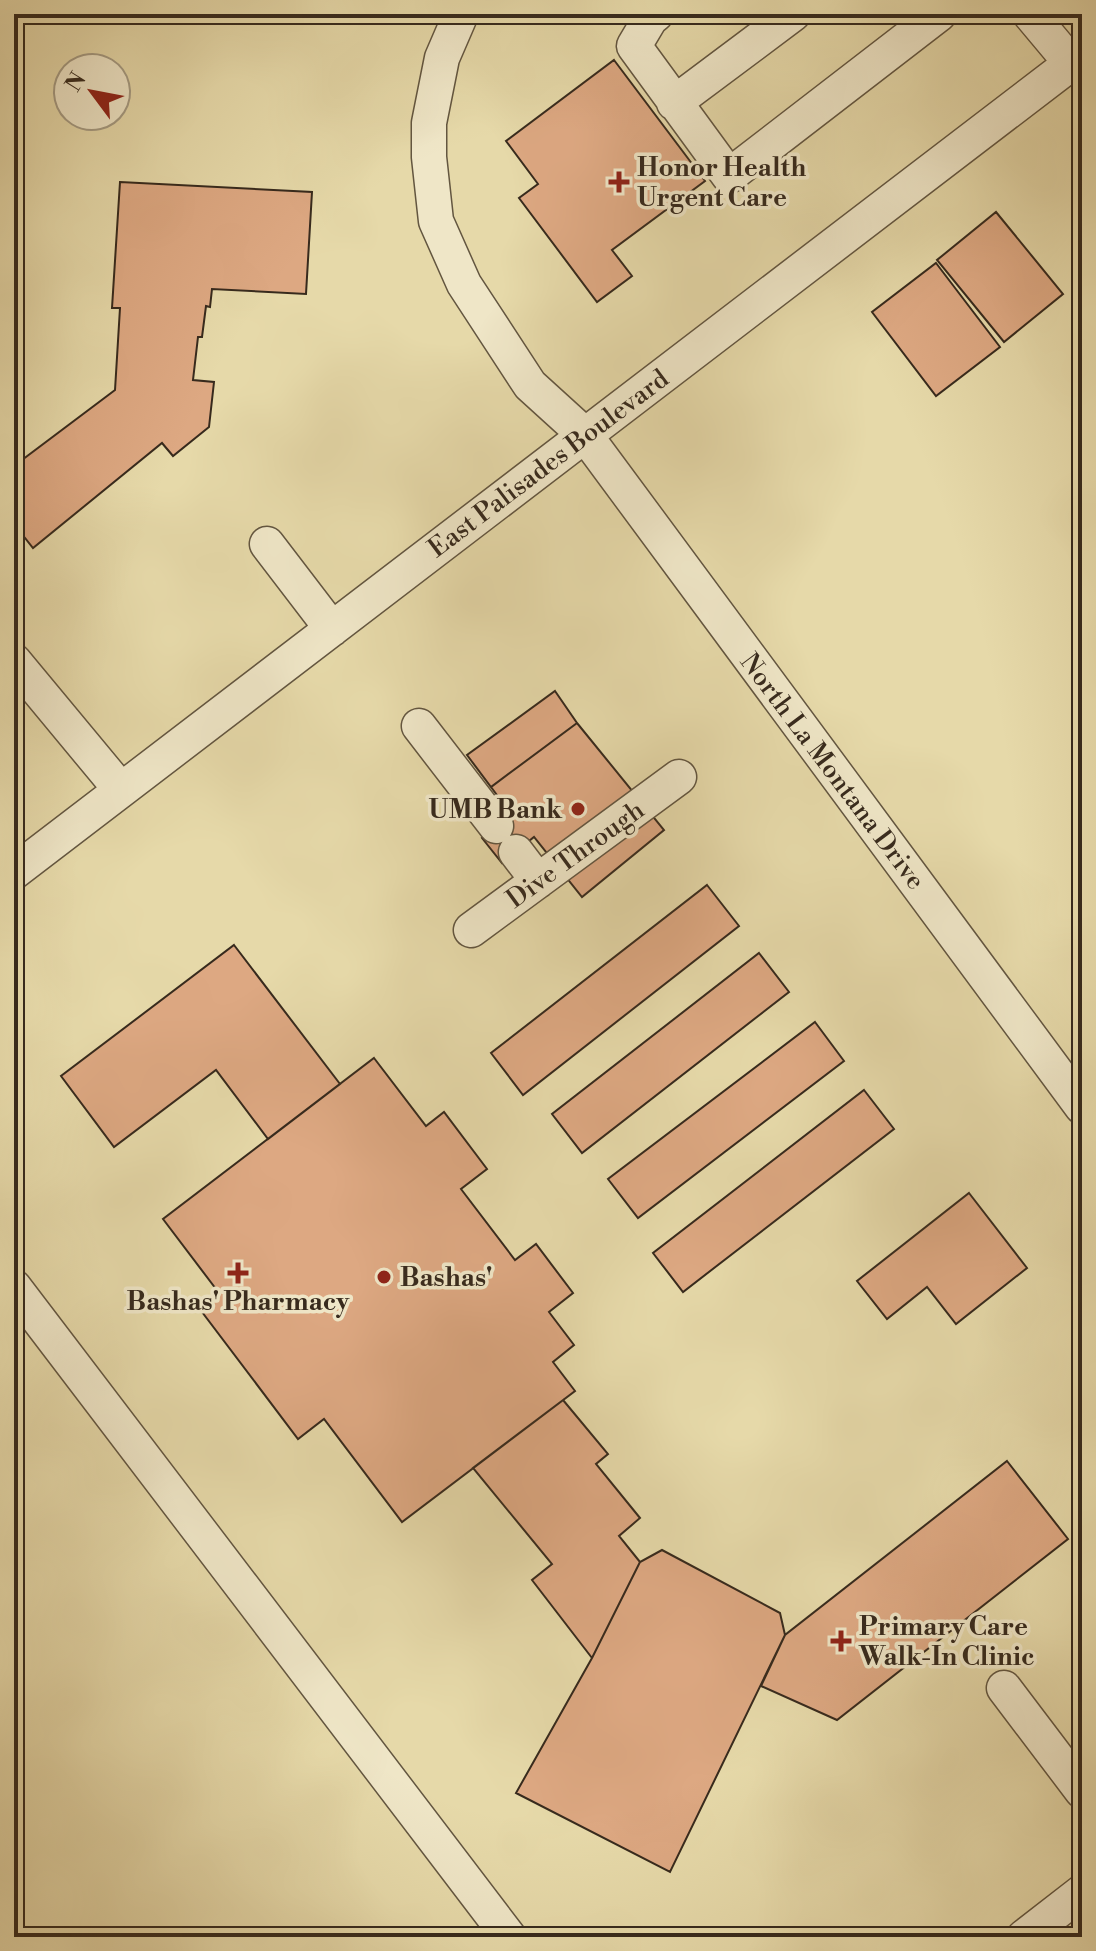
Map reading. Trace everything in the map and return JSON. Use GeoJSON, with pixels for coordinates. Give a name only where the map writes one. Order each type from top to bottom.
{"type":"FeatureCollection","features":[{"type":"Feature","properties":{"kind":"street","name":"North La Montana Drive"},"geometry":{"type":"LineString","coordinates":[[461,14],[442,58],[429,123],[429,157],[436,221],[464,284],[530,385],[585,435],[1082,1107]]}},
{"type":"Feature","properties":{"kind":"street"},"geometry":{"type":"LineString","coordinates":[[656,14],[634,46],[729,176],[939,14]]}},
{"type":"Feature","properties":{"kind":"street"},"geometry":{"type":"LineString","coordinates":[[674,103],[793,14]]}},
{"type":"Feature","properties":{"kind":"street"},"geometry":{"type":"LineString","coordinates":[[1030,14],[1077,59]]}},
{"type":"Feature","properties":{"kind":"street","name":"East Palisades Boulevard"},"geometry":{"type":"LineString","coordinates":[[14,872],[1077,59]]}},
{"type":"Feature","properties":{"kind":"street"},"geometry":{"type":"LineString","coordinates":[[267,544],[332,629]]}},
{"type":"Feature","properties":{"kind":"street"},"geometry":{"type":"LineString","coordinates":[[14,661],[121,790]]}},
{"type":"Feature","properties":{"kind":"street"},"geometry":{"type":"LineString","coordinates":[[419,726],[538,881]]}},
{"type":"Feature","properties":{"kind":"street","name":"Dive Through"},"geometry":{"type":"LineString","coordinates":[[471,930],[679,777]]}},
{"type":"Feature","properties":{"kind":"street"},"geometry":{"type":"LineString","coordinates":[[14,1287],[509,1937]]}},
{"type":"Feature","properties":{"kind":"street"},"geometry":{"type":"LineString","coordinates":[[1004,1688],[1082,1791]]}},
{"type":"Feature","properties":{"kind":"street"},"geometry":{"type":"LineString","coordinates":[[1024,1937],[1082,1892]]}},
{"type":"Feature","properties":{"kind":"building","name":"Honor Health Urgent Care"},"geometry":{"type":"Polygon","coordinates":[[[614,60],[705,181],[612,250],[632,276],[597,302],[519,198],[538,184],[506,141],[614,60]]]}},
{"type":"Feature","properties":{"kind":"building"},"geometry":{"type":"Polygon","coordinates":[[[120,182],[312,192],[306,294],[212,289],[210,307],[206,306],[202,337],[198,337],[193,380],[214,382],[209,427],[173,456],[162,443],[33,548],[14,524],[14,466],[115,390],[120,308],[112,308],[120,182]]]}},
{"type":"Feature","properties":{"kind":"building"},"geometry":{"type":"Polygon","coordinates":[[[996,212],[1063,294],[1004,342],[937,260],[996,212]]]}},
{"type":"Feature","properties":{"kind":"building"},"geometry":{"type":"Polygon","coordinates":[[[936,263],[1000,347],[936,396],[872,312],[936,263]]]}},
{"type":"Feature","properties":{"kind":"building"},"geometry":{"type":"Polygon","coordinates":[[[555,691],[577,723],[491,787],[467,755],[555,691]]]}},
{"type":"Feature","properties":{"kind":"building","name":"UMB Bank"},"geometry":{"type":"Polygon","coordinates":[[[577,723],[664,830],[582,897],[534,837],[502,863],[482,838],[511,814],[491,787],[577,723]]]}},
{"type":"Feature","properties":{"kind":"building"},"geometry":{"type":"Polygon","coordinates":[[[707,885],[739,926],[523,1095],[491,1053],[707,885]]]}},
{"type":"Feature","properties":{"kind":"building"},"geometry":{"type":"Polygon","coordinates":[[[234,945],[340,1084],[268,1139],[216,1070],[114,1147],[61,1076],[234,945]]]}},
{"type":"Feature","properties":{"kind":"building"},"geometry":{"type":"Polygon","coordinates":[[[759,953],[789,992],[582,1153],[552,1114],[759,953]]]}},
{"type":"Feature","properties":{"kind":"building"},"geometry":{"type":"Polygon","coordinates":[[[815,1022],[844,1061],[638,1218],[608,1179],[815,1022]]]}},
{"type":"Feature","properties":{"kind":"building","name":"Bashas'"},"geometry":{"type":"Polygon","coordinates":[[[374,1058],[426,1126],[444,1112],[487,1169],[461,1189],[515,1260],[536,1244],[573,1293],[549,1312],[574,1345],[553,1362],[575,1391],[402,1522],[324,1419],[298,1439],[199,1308],[219,1293],[163,1219],[374,1058]]]}},
{"type":"Feature","properties":{"kind":"building"},"geometry":{"type":"Polygon","coordinates":[[[864,1090],[894,1129],[683,1292],[653,1253],[864,1090]]]}},
{"type":"Feature","properties":{"kind":"building"},"geometry":{"type":"Polygon","coordinates":[[[969,1193],[1027,1268],[956,1324],[927,1287],[887,1319],[857,1281],[969,1193]]]}},
{"type":"Feature","properties":{"kind":"building"},"geometry":{"type":"Polygon","coordinates":[[[563,1400],[608,1454],[596,1464],[640,1518],[619,1536],[640,1562],[592,1658],[532,1580],[552,1564],[473,1468],[563,1400]]]}},
{"type":"Feature","properties":{"kind":"building"},"geometry":{"type":"Polygon","coordinates":[[[1007,1461],[1068,1539],[837,1720],[761,1686],[785,1635],[1007,1461]]]}},
{"type":"Feature","properties":{"kind":"building"},"geometry":{"type":"Polygon","coordinates":[[[662,1550],[780,1613],[785,1635],[670,1872],[516,1793],[592,1658],[640,1562],[662,1550]]]}},
{"type":"Feature","properties":{"kind":"place","name":"Honor Health Urgent Care"},"geometry":{"type":"Point","coordinates":[619,182]}},
{"type":"Feature","properties":{"kind":"place","name":"UMB Bank"},"geometry":{"type":"Point","coordinates":[578,809]}},
{"type":"Feature","properties":{"kind":"place","name":"Bashas' Pharmacy"},"geometry":{"type":"Point","coordinates":[238,1273]}},
{"type":"Feature","properties":{"kind":"place","name":"Bashas'"},"geometry":{"type":"Point","coordinates":[384,1277]}},
{"type":"Feature","properties":{"kind":"place","name":"Primary Care Walk-In Clinic"},"geometry":{"type":"Point","coordinates":[841,1641]}}]}
